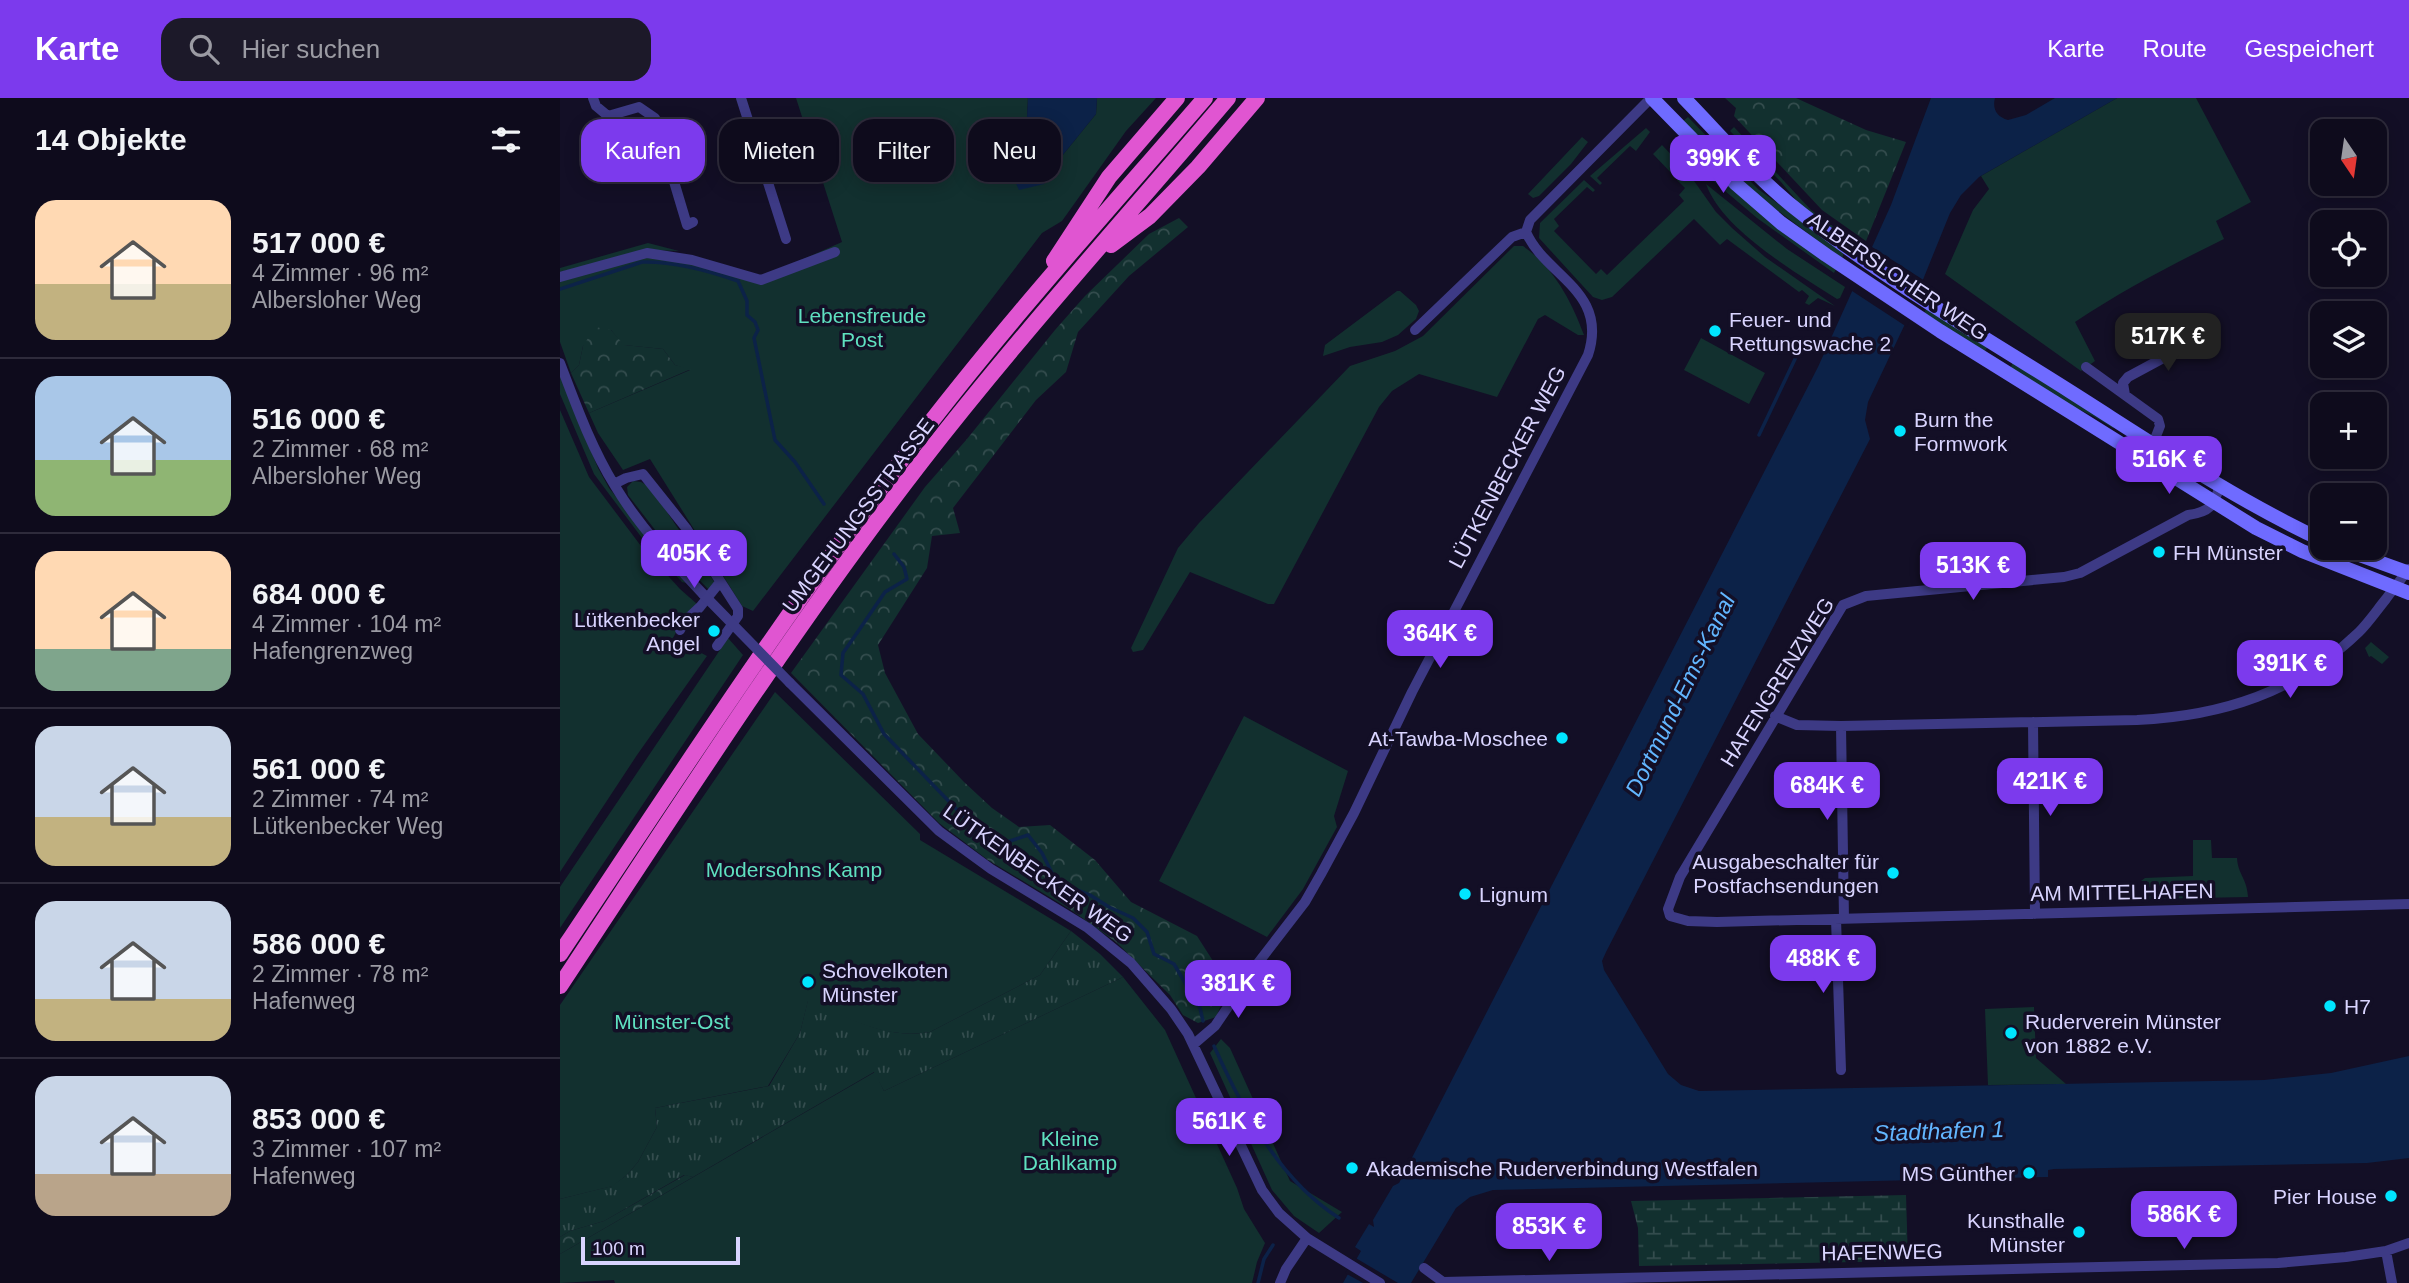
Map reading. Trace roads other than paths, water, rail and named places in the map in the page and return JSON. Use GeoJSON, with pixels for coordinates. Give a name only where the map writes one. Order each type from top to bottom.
{"type":"FeatureCollection","features":[{"type":"Feature","properties":{"kind":"highway"},"geometry":{"type":"LineString","coordinates":[[1016,318],[1109,177],[1177,98]]}},
{"type":"Feature","properties":{"kind":"highway","name":"UMGEHUNGSSTRASSE"},"geometry":{"type":"LineString","coordinates":[[560,954],[809,584],[908,451],[1016,318],[1205,98]]}},
{"type":"Feature","properties":{"kind":"highway","name":"UMGEHUNGSSTRASSE"},"geometry":{"type":"LineString","coordinates":[[560,986],[714,753],[823,595],[922,461],[1028,330],[1228,98]]}},
{"type":"Feature","properties":{"kind":"highway"},"geometry":{"type":"LineString","coordinates":[[1089,261],[1150,216],[1257,98]]}},
{"type":"Feature","properties":{"kind":"main road","name":"ALBERSLOHER WEG"},"geometry":{"type":"LineString","coordinates":[[1652,98],[1736,184],[1782,223],[1920,317],[2215,503],[2302,551],[2409,593]]}},
{"type":"Feature","properties":{"kind":"main road","name":"ALBERSLOHER WEG"},"geometry":{"type":"LineString","coordinates":[[1684,98],[1767,183],[1800,212],[1849,248],[2152,444],[2310,533]]}},
{"type":"Feature","properties":{"kind":"main road"},"geometry":{"type":"LineString","coordinates":[[2143,459],[2152,444]]}},
{"type":"Feature","properties":{"kind":"main road"},"geometry":{"type":"LineString","coordinates":[[2375,560],[2408,571]]}},
{"type":"Feature","properties":{"kind":"street"},"geometry":{"type":"LineString","coordinates":[[593,98],[596,106],[608,116],[639,107],[655,118],[687,225],[694,222]]}},
{"type":"Feature","properties":{"kind":"street"},"geometry":{"type":"LineString","coordinates":[[741,98],[786,239]]}},
{"type":"Feature","properties":{"kind":"street"},"geometry":{"type":"LineString","coordinates":[[1415,331],[1512,237],[1526,232],[1530,219],[1652,98]]}},
{"type":"Feature","properties":{"kind":"street","name":"LÜTKENBECKER WEG"},"geometry":{"type":"LineString","coordinates":[[1194,1044],[1215,1026],[1255,967],[1305,902],[1328,862],[1416,684],[1588,355],[1591,330],[1580,293],[1534,245],[1526,232]]}},
{"type":"Feature","properties":{"kind":"street"},"geometry":{"type":"LineString","coordinates":[[560,277],[647,253],[692,260],[761,280],[835,252]]}},
{"type":"Feature","properties":{"kind":"street"},"geometry":{"type":"LineString","coordinates":[[2125,395],[2123,383],[2127,377],[2191,343]]}},
{"type":"Feature","properties":{"kind":"street","name":"LÜTKENBECKER WEG"},"geometry":{"type":"LineString","coordinates":[[560,363],[593,446],[614,484],[657,545],[939,831],[991,869],[1088,928],[1131,963],[1171,1009],[1194,1044],[1262,1190],[1279,1213],[1307,1238],[1380,1283]]}},
{"type":"Feature","properties":{"kind":"street"},"geometry":{"type":"LineString","coordinates":[[2086,367],[2158,419],[2160,426],[2152,444]]}},
{"type":"Feature","properties":{"kind":"street"},"geometry":{"type":"LineString","coordinates":[[614,484],[643,474],[686,528],[738,609],[738,616],[718,646]]}},
{"type":"Feature","properties":{"kind":"street"},"geometry":{"type":"LineString","coordinates":[[2215,503],[2221,485]]}},
{"type":"Feature","properties":{"kind":"street","name":"HAFENGRENZWEG"},"geometry":{"type":"LineString","coordinates":[[1670,916],[1668,909],[1680,877],[1843,605],[1866,596],[2064,577],[2080,573],[2188,515],[2202,513],[2215,503]]}},
{"type":"Feature","properties":{"kind":"street"},"geometry":{"type":"LineString","coordinates":[[1775,716],[1797,725],[1842,726],[2175,718],[2251,700],[2274,691],[2335,653],[2360,631],[2408,571]]}},
{"type":"Feature","properties":{"kind":"street"},"geometry":{"type":"LineString","coordinates":[[680,630],[720,582]]}},
{"type":"Feature","properties":{"kind":"street"},"geometry":{"type":"LineString","coordinates":[[2033,722],[2035,914]]}},
{"type":"Feature","properties":{"kind":"street"},"geometry":{"type":"LineString","coordinates":[[1841,1070],[1842,726]]}},
{"type":"Feature","properties":{"kind":"street","name":"AM MITTELHAFEN"},"geometry":{"type":"LineString","coordinates":[[1670,916],[1678,920],[1698,922],[2409,904]]}},
{"type":"Feature","properties":{"kind":"street"},"geometry":{"type":"LineString","coordinates":[[1280,1283],[1307,1238]]}},
{"type":"Feature","properties":{"kind":"street","name":"HAFENWEG"},"geometry":{"type":"LineString","coordinates":[[1424,1269],[1443,1282],[2179,1266],[2278,1263],[2346,1257],[2386,1251],[2409,1243]]}},
{"type":"Feature","properties":{"kind":"street"},"geometry":{"type":"LineString","coordinates":[[2386,1251],[2392,1283]]}},
{"type":"Feature","properties":{"kind":"water"},"geometry":{"type":"Polygon","coordinates":[[[1028,98],[1097,98],[1096,114],[1061,157],[1061,119],[1027,119],[1028,98]]]}},
{"type":"Feature","properties":{"kind":"water"},"geometry":{"type":"Polygon","coordinates":[[[1931,98],[1995,98],[1996,112],[2008,120],[2026,115],[2055,98],[2117,98],[1979,177],[1961,195],[1950,213],[1905,324],[1868,402],[1865,420],[1870,439],[1606,952],[1602,961],[1604,970],[1668,1074],[1681,1085],[1699,1091],[2264,1080],[2331,1073],[2409,1056],[2409,1158],[2367,1163],[2054,1169],[2048,1170],[2048,1177],[1493,1190],[1470,1197],[1456,1208],[1411,1283],[1343,1283],[1361,1251],[1355,1247],[1369,1224],[1374,1227],[1373,1220],[1393,1186],[1399,1183],[1818,367],[1891,205],[1931,98]]]}},
{"type":"Feature","properties":{"kind":"water"},"geometry":{"type":"Polygon","coordinates":[[[1015,182],[1045,182],[1044,184],[1019,190],[1015,182]]]}},
{"type":"Feature","properties":{"kind":"waterway"},"geometry":{"type":"LineString","coordinates":[[560,289],[642,262],[690,267],[738,281],[747,301],[747,315],[755,322],[758,330],[754,338],[775,440],[795,462],[824,504]]}},
{"type":"Feature","properties":{"kind":"waterway"},"geometry":{"type":"LineString","coordinates":[[1759,435],[1796,357]]}},
{"type":"Feature","properties":{"kind":"waterway"},"geometry":{"type":"LineString","coordinates":[[894,554],[904,567],[907,579],[885,592],[843,653],[841,675],[863,694],[884,734],[989,843],[1007,842],[1028,835],[1042,853],[1056,881],[1090,895],[1133,918],[1147,932],[1154,954],[1174,964],[1200,1008],[1203,1021]]}},
{"type":"Feature","properties":{"kind":"waterway"},"geometry":{"type":"LineString","coordinates":[[1214,1046],[1250,1118],[1280,1163],[1317,1202],[1339,1218]]}},
{"type":"Feature","properties":{"kind":"waterway"},"geometry":{"type":"LineString","coordinates":[[1258,1283],[1264,1259],[1273,1245]]}},
{"type":"Feature","properties":{"kind":"place","name":"Feuer- und Rettungswache 2"},"geometry":{"type":"Point","coordinates":[1715,331]}},
{"type":"Feature","properties":{"kind":"place","name":"Burn the Formwork"},"geometry":{"type":"Point","coordinates":[1900,431]}},
{"type":"Feature","properties":{"kind":"place","name":"FH Münster"},"geometry":{"type":"Point","coordinates":[2159,552]}},
{"type":"Feature","properties":{"kind":"place","name":"Lütkenbecker Angel"},"geometry":{"type":"Point","coordinates":[714,631]}},
{"type":"Feature","properties":{"kind":"place","name":"At-Tawba-Moschee"},"geometry":{"type":"Point","coordinates":[1562,738]}},
{"type":"Feature","properties":{"kind":"place","name":"Ausgabeschalter für Postfachsendungen"},"geometry":{"type":"Point","coordinates":[1893,873]}},
{"type":"Feature","properties":{"kind":"place","name":"Lignum"},"geometry":{"type":"Point","coordinates":[1465,894]}},
{"type":"Feature","properties":{"kind":"place","name":"Schovelkoten Münster"},"geometry":{"type":"Point","coordinates":[808,982]}},
{"type":"Feature","properties":{"kind":"place","name":"H7"},"geometry":{"type":"Point","coordinates":[2330,1006]}},
{"type":"Feature","properties":{"kind":"place","name":"Ruderverein Münster von 1882 e.V."},"geometry":{"type":"Point","coordinates":[2011,1033]}},
{"type":"Feature","properties":{"kind":"place","name":"Akademische Ruderverbindung Westfalen"},"geometry":{"type":"Point","coordinates":[1352,1168]}},
{"type":"Feature","properties":{"kind":"place","name":"MS Günther"},"geometry":{"type":"Point","coordinates":[2029,1173]}},
{"type":"Feature","properties":{"kind":"place","name":"Pier House"},"geometry":{"type":"Point","coordinates":[2391,1196]}},
{"type":"Feature","properties":{"kind":"place","name":"Kunsthalle Münster"},"geometry":{"type":"Point","coordinates":[2079,1232]}},
{"type":"Feature","properties":{"kind":"park label","name":"Lebensfreude Post"},"geometry":{"type":"Point","coordinates":[862,327]}},
{"type":"Feature","properties":{"kind":"park label","name":"Modersohns Kamp"},"geometry":{"type":"Point","coordinates":[794,869]}},
{"type":"Feature","properties":{"kind":"park label","name":"Münster-Ost"},"geometry":{"type":"Point","coordinates":[672,1021]}},
{"type":"Feature","properties":{"kind":"park label","name":"Kleine Dahlkamp"},"geometry":{"type":"Point","coordinates":[1070,1150]}},
{"type":"Feature","properties":{"kind":"water label","name":"Dortmund-Ems-Kanal"},"geometry":{"type":"Point","coordinates":[1680,695]}},
{"type":"Feature","properties":{"kind":"water label","name":"Stadthafen 1"},"geometry":{"type":"Point","coordinates":[1939,1131]}}]}
